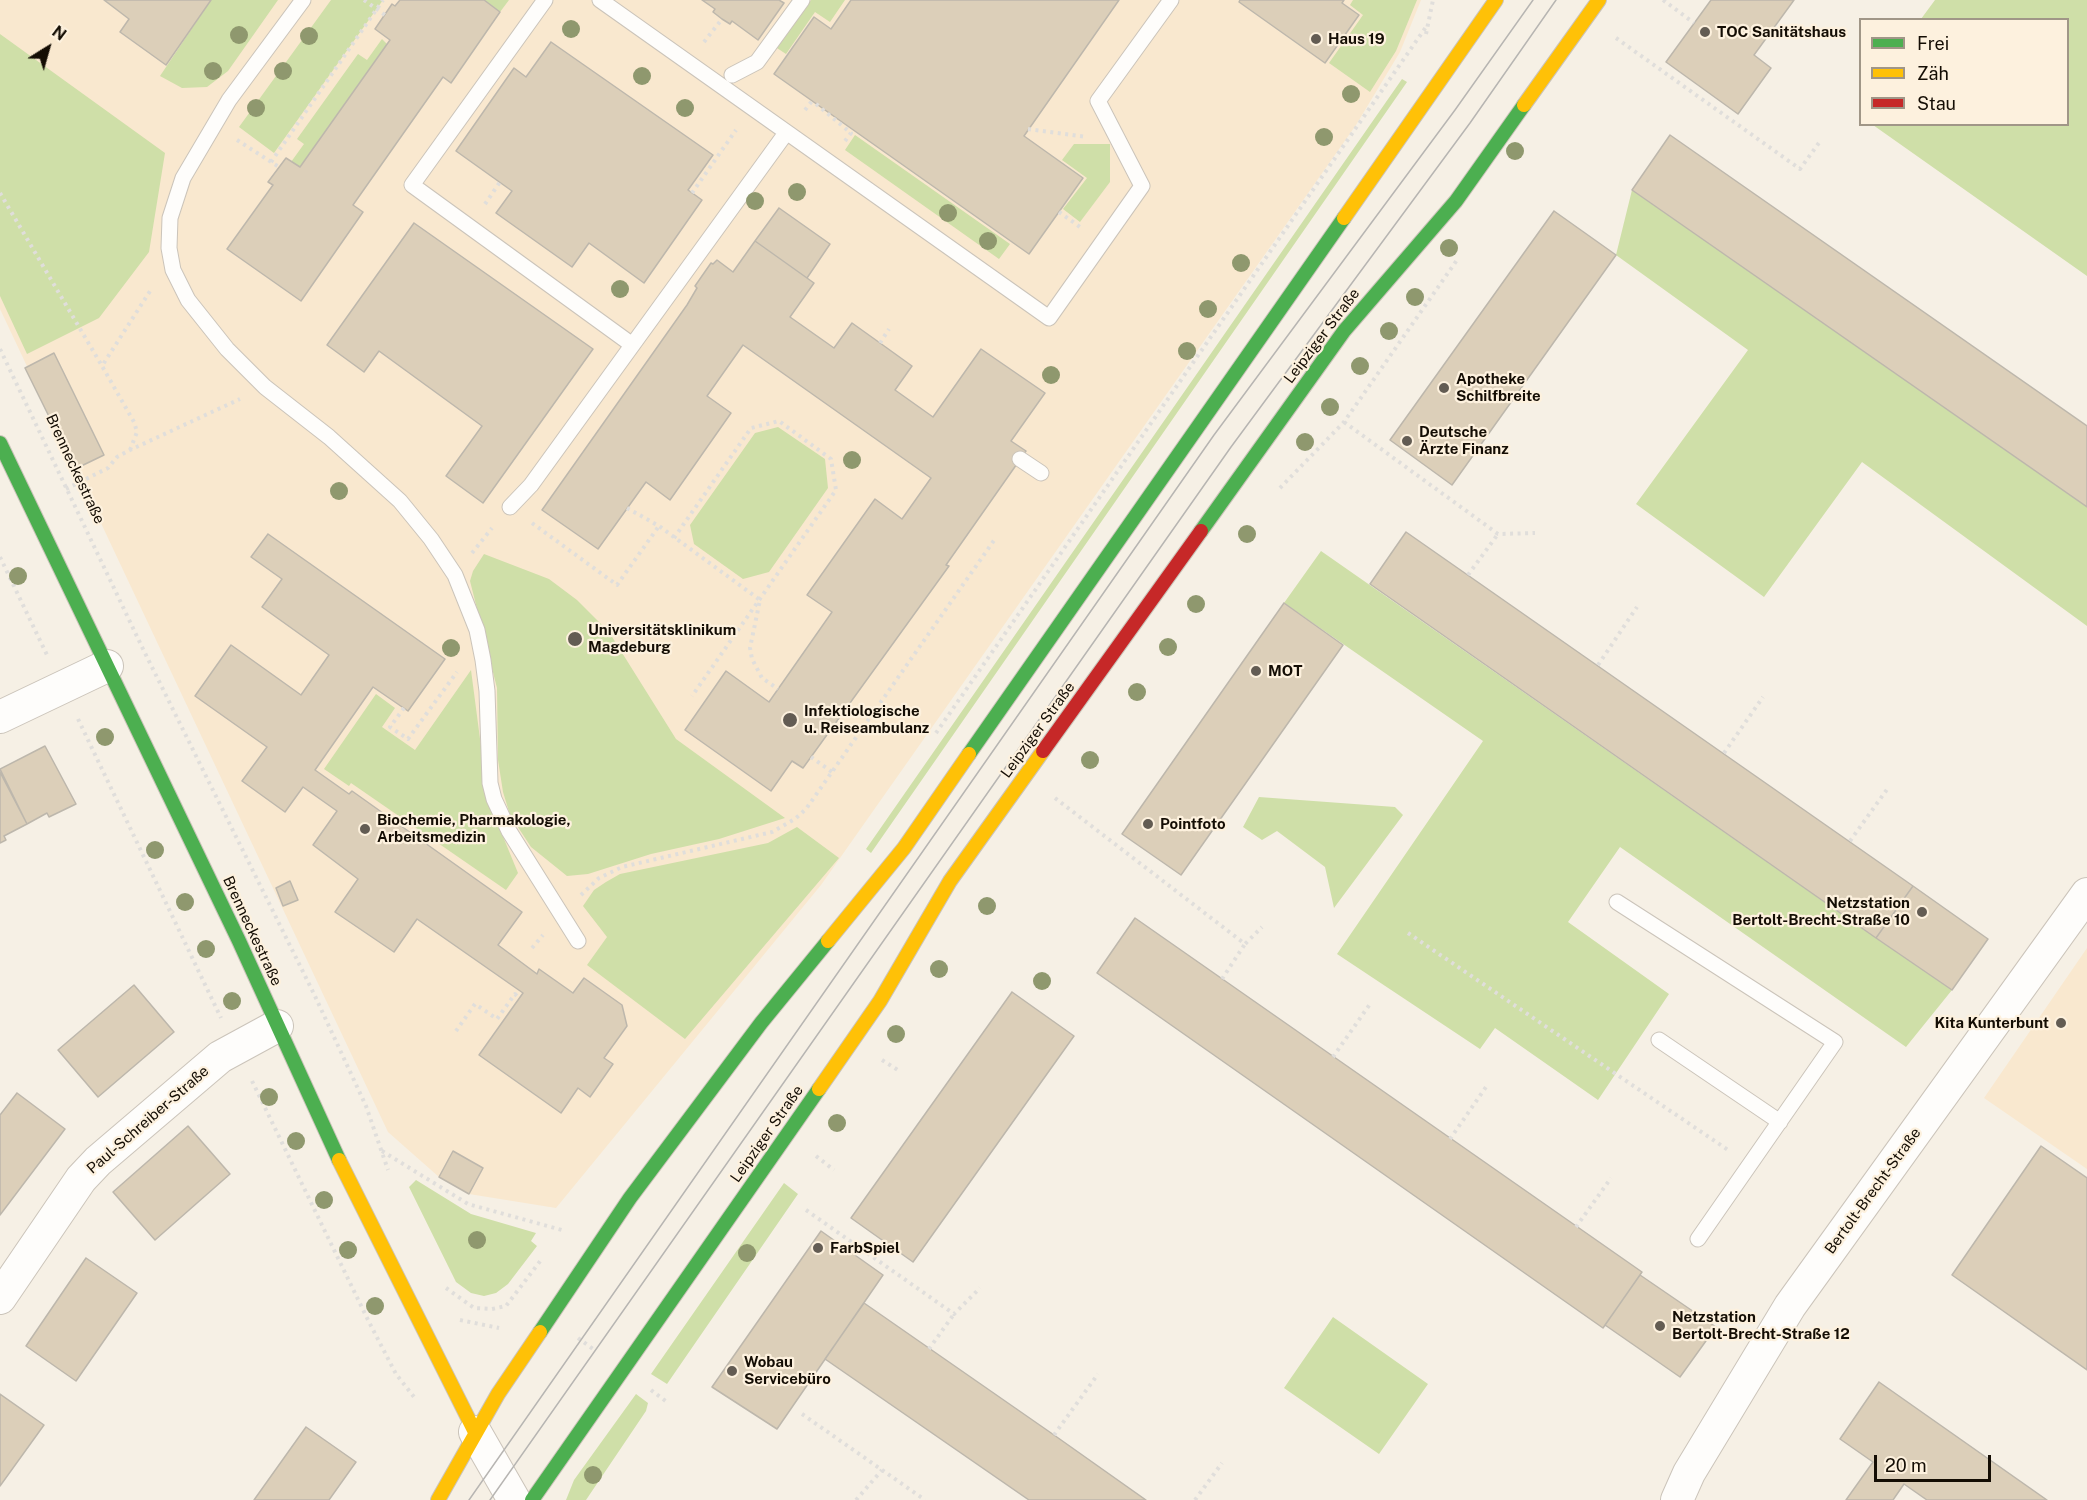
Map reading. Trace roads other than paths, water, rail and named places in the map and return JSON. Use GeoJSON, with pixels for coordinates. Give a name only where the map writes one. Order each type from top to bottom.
{"type":"FeatureCollection","features":[{"type":"Feature","properties":{"kind":"main road"},"geometry":{"type":"LineString","coordinates":[[438,1500],[475,1432],[630,1198],[761,1023],[904,848],[1496,0]]}},
{"type":"Feature","properties":{"kind":"main road","name":"Leipziger Straße"},"geometry":{"type":"LineString","coordinates":[[532,1500],[879,1001],[950,881],[1344,331],[1456,201],[1599,0]]}},
{"type":"Feature","properties":{"kind":"main road","name":"Brenneckestraße"},"geometry":{"type":"LineString","coordinates":[[0,443],[338,1158],[475,1432]]}},
{"type":"Feature","properties":{"kind":"street"},"geometry":{"type":"LineString","coordinates":[[0,717],[107,666]]}},
{"type":"Feature","properties":{"kind":"street","name":"Bertolt-Brecht-Straße"},"geometry":{"type":"LineString","coordinates":[[1677,1500],[1699,1455],[1790,1306],[2087,894]]}},
{"type":"Feature","properties":{"kind":"street","name":"Paul-Schreiber-Straße"},"geometry":{"type":"LineString","coordinates":[[0,1298],[81,1179],[220,1057],[277,1026]]}},
{"type":"Feature","properties":{"kind":"street"},"geometry":{"type":"LineString","coordinates":[[475,1432],[514,1500]]}},
{"type":"Feature","properties":{"kind":"lane"},"geometry":{"type":"LineString","coordinates":[[303,0],[214,124],[188,169],[175,197],[170,218],[170,259],[178,282],[199,316],[265,387],[329,437],[400,501],[455,574],[467,601],[479,642],[487,691],[489,765],[494,800],[508,831],[578,941]]}},
{"type":"Feature","properties":{"kind":"lane"},"geometry":{"type":"LineString","coordinates":[[545,0],[412,185],[631,344]]}},
{"type":"Feature","properties":{"kind":"lane"},"geometry":{"type":"LineString","coordinates":[[600,0],[1049,318],[1142,186],[1098,101],[1171,0]]}},
{"type":"Feature","properties":{"kind":"lane"},"geometry":{"type":"LineString","coordinates":[[732,75],[757,62],[802,0]]}},
{"type":"Feature","properties":{"kind":"lane"},"geometry":{"type":"LineString","coordinates":[[510,507],[531,485],[786,133]]}},
{"type":"Feature","properties":{"kind":"lane"},"geometry":{"type":"LineString","coordinates":[[1020,459],[1041,473]]}},
{"type":"Feature","properties":{"kind":"lane"},"geometry":{"type":"LineString","coordinates":[[1617,902],[1835,1042],[1698,1239]]}},
{"type":"Feature","properties":{"kind":"lane"},"geometry":{"type":"LineString","coordinates":[[1659,1040],[1780,1122]]}},
{"type":"Feature","properties":{"kind":"tram line"},"geometry":{"type":"LineString","coordinates":[[469,1500],[1214,435],[1455,110],[1533,0]]}},
{"type":"Feature","properties":{"kind":"tram line"},"geometry":{"type":"LineString","coordinates":[[490,1500],[1231,447],[1470,123],[1556,0]]}},
{"type":"Feature","properties":{"kind":"place","name":"TOC Sanitätshaus"},"geometry":{"type":"Point","coordinates":[1705,32]}},
{"type":"Feature","properties":{"kind":"place","name":"Haus 19"},"geometry":{"type":"Point","coordinates":[1316,39]}},
{"type":"Feature","properties":{"kind":"place","name":"Apotheke Schilfbreite"},"geometry":{"type":"Point","coordinates":[1444,388]}},
{"type":"Feature","properties":{"kind":"place","name":"Deutsche Ärzte Finanz"},"geometry":{"type":"Point","coordinates":[1407,441]}},
{"type":"Feature","properties":{"kind":"place","name":"Universitätsklinikum Magdeburg"},"geometry":{"type":"Point","coordinates":[575,639]}},
{"type":"Feature","properties":{"kind":"place","name":"MOT"},"geometry":{"type":"Point","coordinates":[1256,671]}},
{"type":"Feature","properties":{"kind":"place","name":"Infektiologische u. Reiseambulanz"},"geometry":{"type":"Point","coordinates":[790,720]}},
{"type":"Feature","properties":{"kind":"place","name":"Pointfoto"},"geometry":{"type":"Point","coordinates":[1148,824]}},
{"type":"Feature","properties":{"kind":"place","name":"Biochemie, Pharmakologie, Arbeitsmedizin"},"geometry":{"type":"Point","coordinates":[365,829]}},
{"type":"Feature","properties":{"kind":"place","name":"Netzstation Bertolt-Brecht-Straße 10"},"geometry":{"type":"Point","coordinates":[1922,912]}},
{"type":"Feature","properties":{"kind":"place","name":"Kita Kunterbunt"},"geometry":{"type":"Point","coordinates":[2061,1023]}},
{"type":"Feature","properties":{"kind":"place","name":"FarbSpiel"},"geometry":{"type":"Point","coordinates":[818,1248]}},
{"type":"Feature","properties":{"kind":"place","name":"Netzstation Bertolt-Brecht-Straße 12"},"geometry":{"type":"Point","coordinates":[1660,1326]}},
{"type":"Feature","properties":{"kind":"place","name":"Wobau Servicebüro"},"geometry":{"type":"Point","coordinates":[732,1371]}}]}
